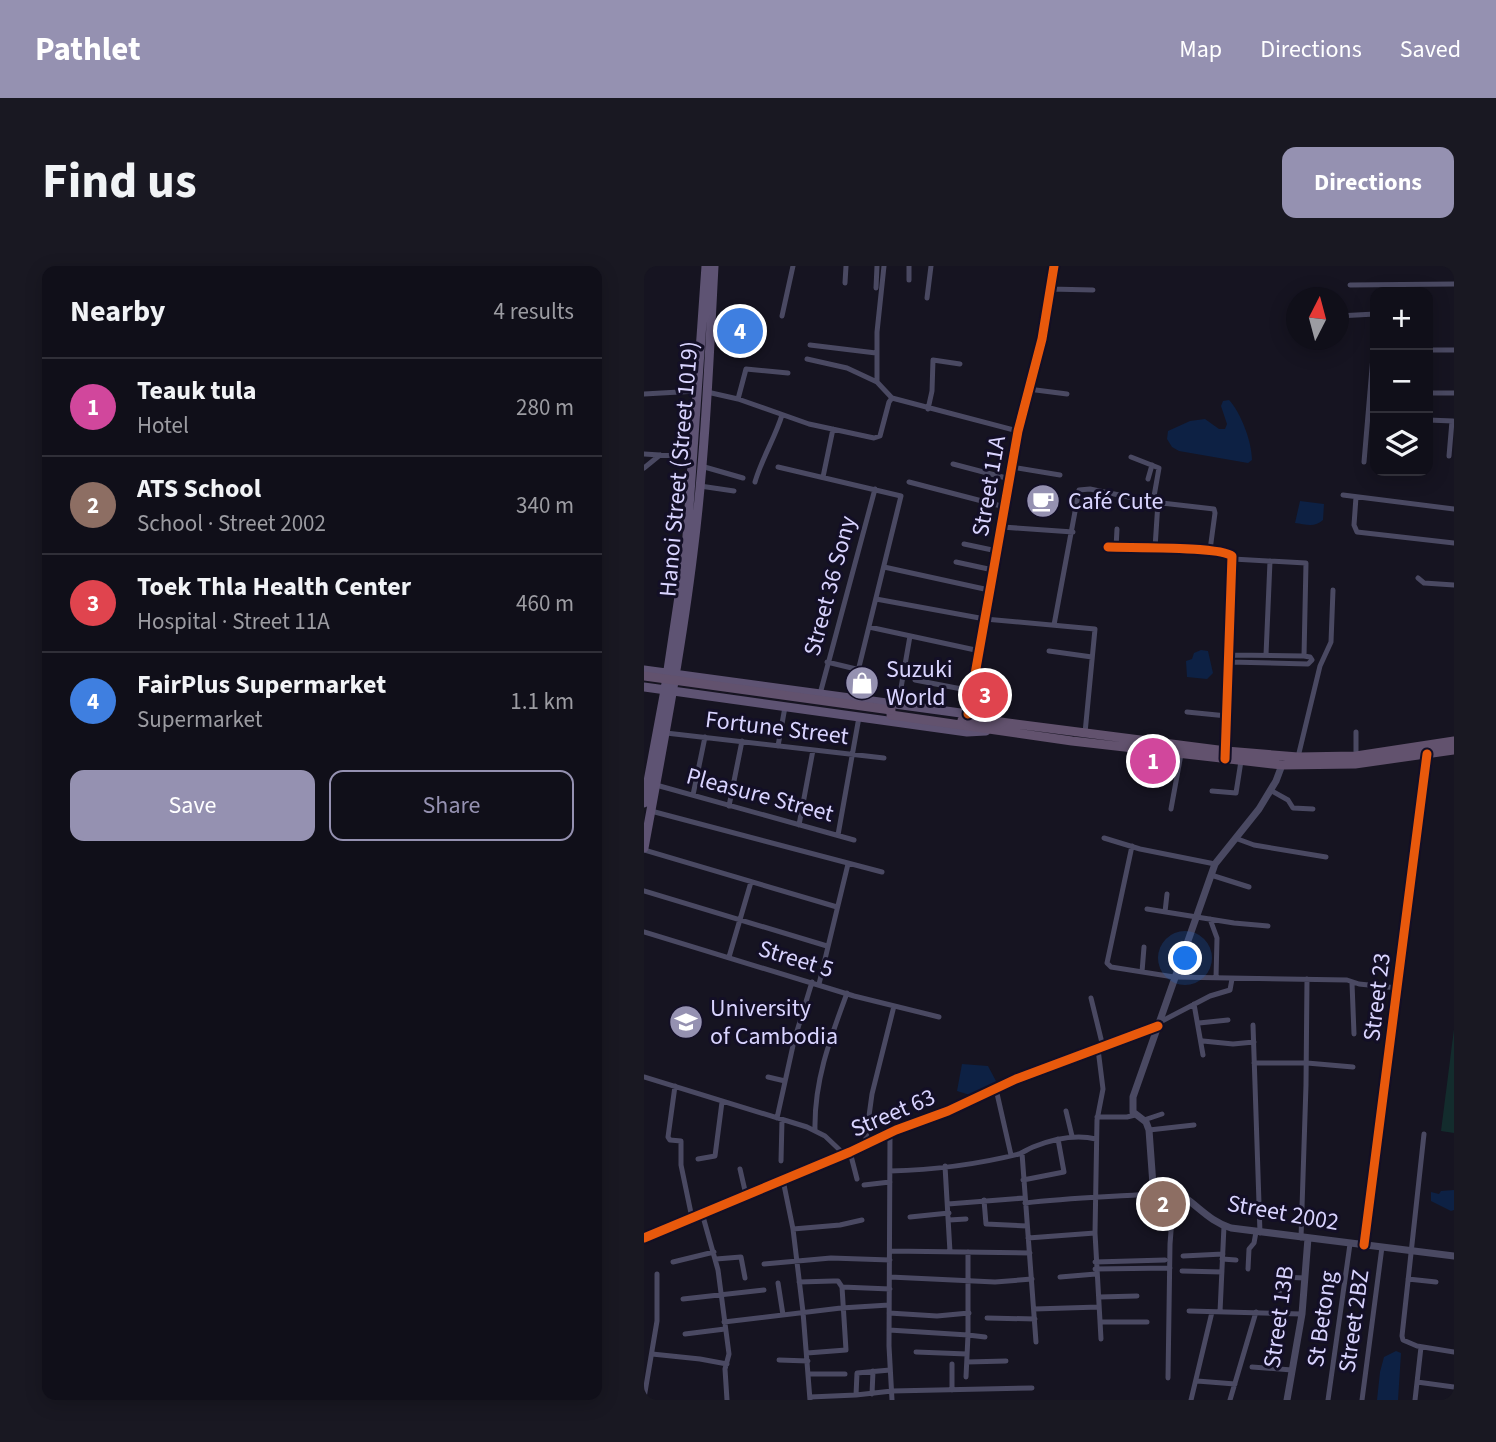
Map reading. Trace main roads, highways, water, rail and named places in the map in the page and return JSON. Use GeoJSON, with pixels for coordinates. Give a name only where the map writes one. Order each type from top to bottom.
{"type":"FeatureCollection","features":[{"type":"Feature","properties":{"kind":"highway"},"geometry":{"type":"LineString","coordinates":[[644,676],[967,720],[1181,754],[1356,756],[1454,741]]}},
{"type":"Feature","properties":{"kind":"highway"},"geometry":{"type":"LineString","coordinates":[[644,682],[893,710]]}},
{"type":"Feature","properties":{"kind":"highway"},"geometry":{"type":"LineString","coordinates":[[993,726],[1085,733],[1225,755],[1241,761],[1282,765],[1355,765],[1454,750]]}},
{"type":"Feature","properties":{"kind":"main road","name":"Hanoi Street (Street 1019)"},"geometry":{"type":"LineString","coordinates":[[703,392],[706,266]]}},
{"type":"Feature","properties":{"kind":"main road","name":"Hanoi Street (Street 1019)"},"geometry":{"type":"LineString","coordinates":[[672,673],[699,460],[714,266]]}},
{"type":"Feature","properties":{"kind":"main road","name":"Hanoi Street (Street 1019)"},"geometry":{"type":"LineString","coordinates":[[672,673],[694,551],[700,486],[699,460]]}},
{"type":"Feature","properties":{"kind":"main road"},"geometry":{"type":"LineString","coordinates":[[644,670],[820,694],[893,710],[968,715],[993,726]]}},
{"type":"Feature","properties":{"kind":"main road"},"geometry":{"type":"LineString","coordinates":[[647,807],[656,785],[666,733],[672,673]]}},
{"type":"Feature","properties":{"kind":"main road"},"geometry":{"type":"LineString","coordinates":[[644,687],[967,732],[993,726]]}},
{"type":"Feature","properties":{"kind":"main road"},"geometry":{"type":"LineString","coordinates":[[780,688],[772,696],[781,706]]}},
{"type":"Feature","properties":{"kind":"main road"},"geometry":{"type":"LineString","coordinates":[[644,849],[648,761],[670,691]]}},
{"type":"Feature","properties":{"kind":"water"},"geometry":{"type":"Polygon","coordinates":[[[1229,400],[1245,428],[1252,460],[1248,463],[1179,451],[1172,447],[1167,439],[1168,431],[1190,421],[1205,419],[1219,429],[1225,429],[1227,424],[1221,406],[1223,401],[1229,400]]]}},
{"type":"Feature","properties":{"kind":"water"},"geometry":{"type":"Polygon","coordinates":[[[1300,501],[1324,504],[1323,520],[1313,525],[1295,523],[1300,501]]]}},
{"type":"Feature","properties":{"kind":"water"},"geometry":{"type":"Polygon","coordinates":[[[1201,650],[1208,651],[1213,673],[1207,679],[1187,677],[1186,661],[1201,650]]]}},
{"type":"Feature","properties":{"kind":"water"},"geometry":{"type":"Polygon","coordinates":[[[962,1064],[988,1066],[997,1083],[970,1095],[957,1091],[962,1064]]]}},
{"type":"Feature","properties":{"kind":"water"},"geometry":{"type":"Polygon","coordinates":[[[1454,1190],[1454,1210],[1431,1201],[1431,1192],[1439,1194],[1441,1191],[1454,1190]]]}},
{"type":"Feature","properties":{"kind":"water"},"geometry":{"type":"Polygon","coordinates":[[[1396,1351],[1401,1353],[1398,1400],[1377,1400],[1384,1357],[1396,1351]]]}},
{"type":"Feature","properties":{"kind":"place","name":"FairPlus Supermarket"},"geometry":{"type":"Point","coordinates":[740,331]}},
{"type":"Feature","properties":{"kind":"place","name":"Café Cute"},"geometry":{"type":"Point","coordinates":[1043,501]}},
{"type":"Feature","properties":{"kind":"place","name":"Suzuki World"},"geometry":{"type":"Point","coordinates":[862,683]}},
{"type":"Feature","properties":{"kind":"place","name":"Toek Thla Health Center"},"geometry":{"type":"Point","coordinates":[985,695]}},
{"type":"Feature","properties":{"kind":"place","name":"Teauk tula"},"geometry":{"type":"Point","coordinates":[1153,761]}},
{"type":"Feature","properties":{"kind":"place","name":"University of Cambodia"},"geometry":{"type":"Point","coordinates":[686,1022]}},
{"type":"Feature","properties":{"kind":"place","name":"ATS School"},"geometry":{"type":"Point","coordinates":[1163,1204]}}]}
